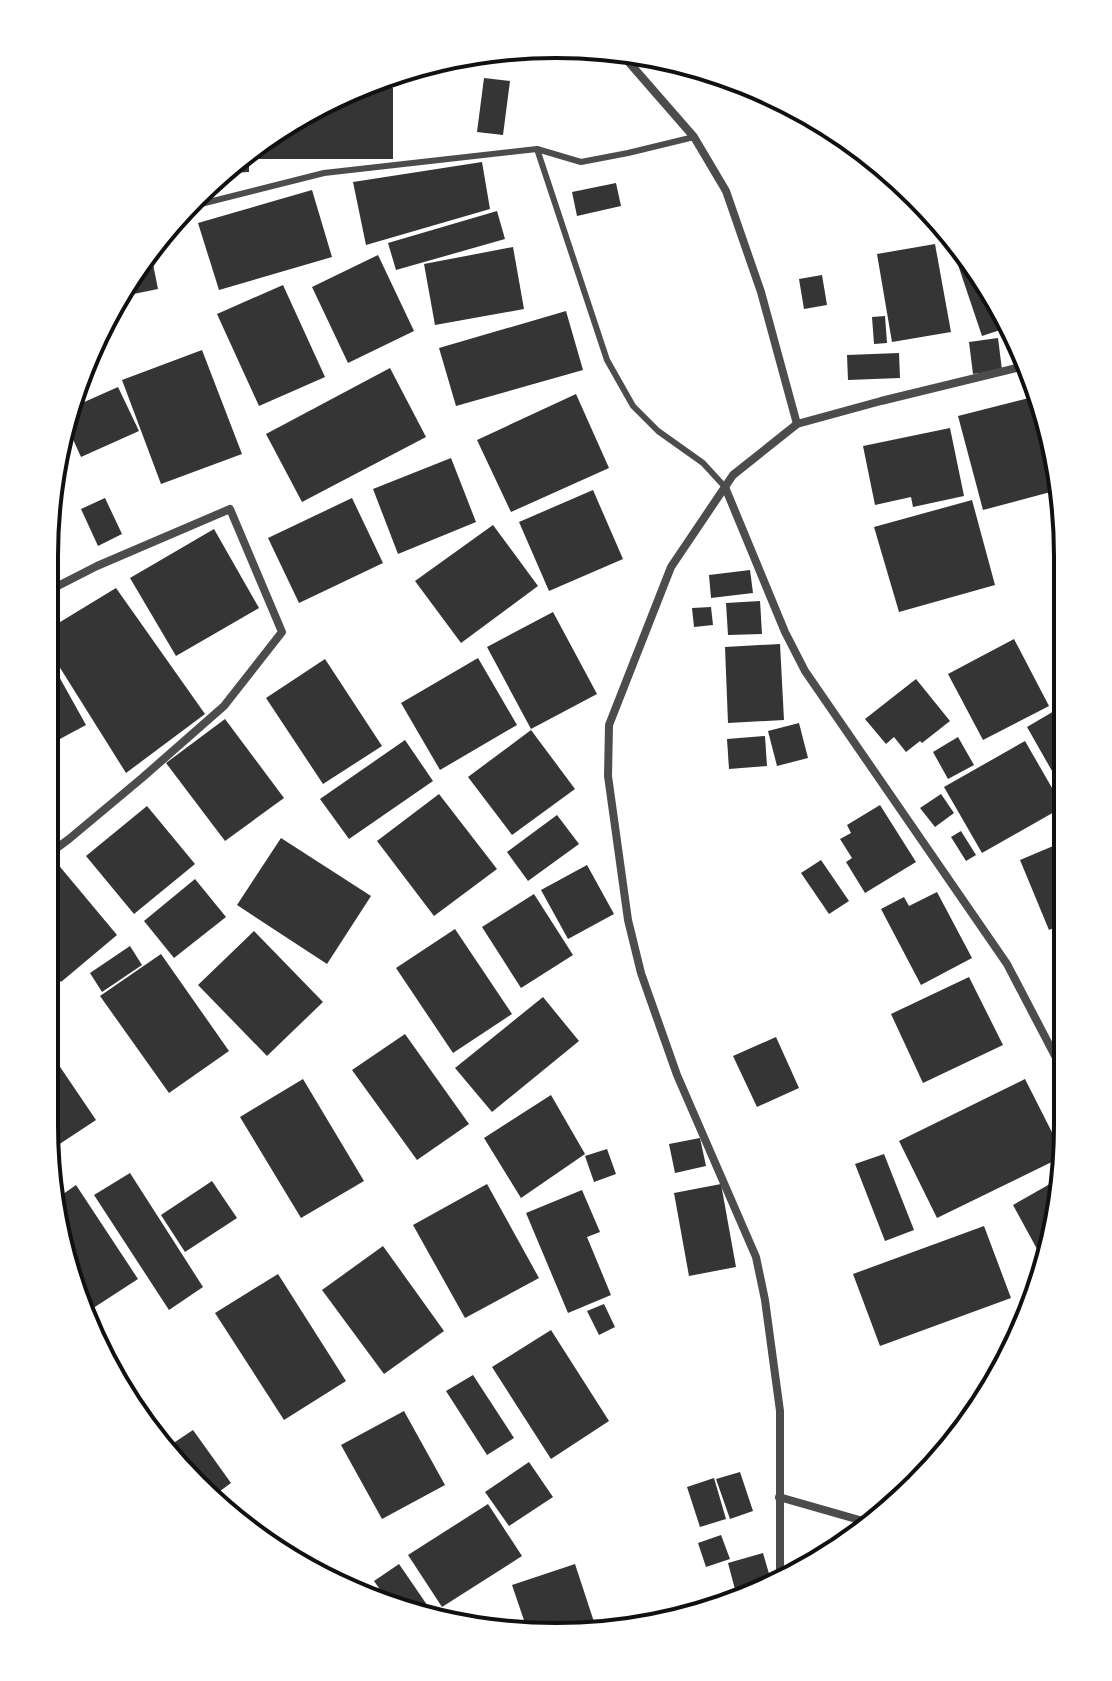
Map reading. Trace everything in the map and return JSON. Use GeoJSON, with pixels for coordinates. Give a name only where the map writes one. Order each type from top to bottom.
{"type":"FeatureCollection","features":[{"type":"Feature","properties":{"kind":"street"},"geometry":{"type":"LineString","coordinates":[[630,64],[694,137],[726,191],[761,292],[797,424]]}},
{"type":"Feature","properties":{"kind":"street"},"geometry":{"type":"LineString","coordinates":[[780,1570],[780,1411],[765,1300],[756,1257],[677,1075],[641,973],[628,920],[608,776],[609,725],[671,567],[733,475],[797,424],[1017,368]]}},
{"type":"Feature","properties":{"kind":"street"},"geometry":{"type":"LineString","coordinates":[[725,487],[785,632],[805,671],[1007,964],[1054,1054]]}},
{"type":"Feature","properties":{"kind":"street"},"geometry":{"type":"LineString","coordinates":[[58,586],[230,509],[282,632],[224,706],[58,847]]}},
{"type":"Feature","properties":{"kind":"street"},"geometry":{"type":"LineString","coordinates":[[779,1497],[859,1520]]}},
{"type":"Feature","properties":{"kind":"lane"},"geometry":{"type":"LineString","coordinates":[[205,203],[324,173],[537,149],[581,162],[694,137]]}},
{"type":"Feature","properties":{"kind":"lane"},"geometry":{"type":"LineString","coordinates":[[537,149],[607,360],[633,406],[658,431],[703,463],[725,487]]}},
{"type":"Feature","properties":{"kind":"building"},"geometry":{"type":"Polygon","coordinates":[[[484,78],[510,81],[503,135],[477,132],[484,78]]]}},
{"type":"Feature","properties":{"kind":"building"},"geometry":{"type":"Polygon","coordinates":[[[386,88],[393,88],[393,159],[259,159],[279,142],[336,109],[386,88]]]}},
{"type":"Feature","properties":{"kind":"building"},"geometry":{"type":"Polygon","coordinates":[[[482,162],[490,209],[366,245],[353,182],[482,162]]]}},
{"type":"Feature","properties":{"kind":"building"},"geometry":{"type":"Polygon","coordinates":[[[616,183],[621,206],[577,216],[572,192],[616,183]]]}},
{"type":"Feature","properties":{"kind":"building"},"geometry":{"type":"Polygon","coordinates":[[[312,190],[332,257],[219,290],[198,223],[312,190]]]}},
{"type":"Feature","properties":{"kind":"building"},"geometry":{"type":"Polygon","coordinates":[[[497,211],[505,239],[396,270],[388,243],[497,211]]]}},
{"type":"Feature","properties":{"kind":"building"},"geometry":{"type":"Polygon","coordinates":[[[935,244],[951,332],[892,342],[877,254],[935,244]]]}},
{"type":"Feature","properties":{"kind":"building"},"geometry":{"type":"Polygon","coordinates":[[[513,247],[524,309],[435,325],[424,264],[513,247]]]}},
{"type":"Feature","properties":{"kind":"building"},"geometry":{"type":"Polygon","coordinates":[[[378,255],[414,331],[348,363],[312,287],[378,255]]]}},
{"type":"Feature","properties":{"kind":"building"},"geometry":{"type":"Polygon","coordinates":[[[957,261],[1000,330],[982,336],[957,261]]]}},
{"type":"Feature","properties":{"kind":"building"},"geometry":{"type":"Polygon","coordinates":[[[153,264],[158,289],[133,294],[153,264]]]}},
{"type":"Feature","properties":{"kind":"building"},"geometry":{"type":"Polygon","coordinates":[[[822,275],[827,305],[804,309],[799,279],[822,275]]]}},
{"type":"Feature","properties":{"kind":"building"},"geometry":{"type":"Polygon","coordinates":[[[283,285],[325,377],[259,406],[217,314],[283,285]]]}},
{"type":"Feature","properties":{"kind":"building"},"geometry":{"type":"Polygon","coordinates":[[[566,311],[583,370],[456,406],[439,348],[566,311]]]}},
{"type":"Feature","properties":{"kind":"building"},"geometry":{"type":"Polygon","coordinates":[[[885,316],[887,343],[874,344],[872,317],[885,316]]]}},
{"type":"Feature","properties":{"kind":"building"},"geometry":{"type":"Polygon","coordinates":[[[998,338],[1002,370],[973,374],[969,342],[998,338]]]}},
{"type":"Feature","properties":{"kind":"building"},"geometry":{"type":"Polygon","coordinates":[[[202,350],[242,454],[161,484],[122,380],[202,350]]]}},
{"type":"Feature","properties":{"kind":"building"},"geometry":{"type":"Polygon","coordinates":[[[899,353],[900,378],[848,380],[847,355],[899,353]]]}},
{"type":"Feature","properties":{"kind":"building"},"geometry":{"type":"Polygon","coordinates":[[[390,368],[426,437],[302,502],[266,434],[390,368]]]}},
{"type":"Feature","properties":{"kind":"building"},"geometry":{"type":"Polygon","coordinates":[[[118,387],[139,431],[81,457],[73,438],[82,403],[118,387]]]}},
{"type":"Feature","properties":{"kind":"building"},"geometry":{"type":"Polygon","coordinates":[[[576,394],[609,468],[511,512],[477,440],[576,394]]]}},
{"type":"Feature","properties":{"kind":"building"},"geometry":{"type":"Polygon","coordinates":[[[1029,398],[1050,492],[983,510],[958,416],[1029,398]]]}},
{"type":"Feature","properties":{"kind":"building"},"geometry":{"type":"Polygon","coordinates":[[[950,428],[964,496],[913,507],[911,497],[875,505],[863,446],[950,428]]]}},
{"type":"Feature","properties":{"kind":"building"},"geometry":{"type":"Polygon","coordinates":[[[451,458],[476,522],[398,554],[373,489],[451,458]]]}},
{"type":"Feature","properties":{"kind":"building"},"geometry":{"type":"Polygon","coordinates":[[[593,490],[623,559],[549,591],[519,522],[593,490]]]}},
{"type":"Feature","properties":{"kind":"building"},"geometry":{"type":"Polygon","coordinates":[[[105,498],[122,534],[98,546],[81,509],[105,498]]]}},
{"type":"Feature","properties":{"kind":"building"},"geometry":{"type":"Polygon","coordinates":[[[352,498],[383,563],[299,603],[268,538],[352,498]]]}},
{"type":"Feature","properties":{"kind":"building"},"geometry":{"type":"Polygon","coordinates":[[[972,500],[995,585],[899,612],[874,527],[972,500]]]}},
{"type":"Feature","properties":{"kind":"building"},"geometry":{"type":"Polygon","coordinates":[[[493,525],[538,586],[461,643],[415,581],[493,525]]]}},
{"type":"Feature","properties":{"kind":"building"},"geometry":{"type":"Polygon","coordinates":[[[214,529],[259,608],[176,656],[130,578],[214,529]]]}},
{"type":"Feature","properties":{"kind":"building"},"geometry":{"type":"Polygon","coordinates":[[[750,570],[753,593],[711,598],[709,575],[750,570]]]}},
{"type":"Feature","properties":{"kind":"building"},"geometry":{"type":"Polygon","coordinates":[[[116,588],[205,714],[126,773],[58,665],[58,623],[116,588]]]}},
{"type":"Feature","properties":{"kind":"building"},"geometry":{"type":"Polygon","coordinates":[[[760,601],[762,634],[728,635],[726,603],[760,601]]]}},
{"type":"Feature","properties":{"kind":"building"},"geometry":{"type":"Polygon","coordinates":[[[711,607],[713,625],[694,627],[692,608],[711,607]]]}},
{"type":"Feature","properties":{"kind":"building"},"geometry":{"type":"Polygon","coordinates":[[[553,612],[597,694],[531,729],[487,647],[553,612]]]}},
{"type":"Feature","properties":{"kind":"building"},"geometry":{"type":"Polygon","coordinates":[[[1014,639],[1049,706],[983,740],[948,674],[1014,639]]]}},
{"type":"Feature","properties":{"kind":"building"},"geometry":{"type":"Polygon","coordinates":[[[780,644],[784,720],[728,723],[725,647],[780,644]]]}},
{"type":"Feature","properties":{"kind":"building"},"geometry":{"type":"Polygon","coordinates":[[[478,658],[517,725],[440,770],[401,703],[478,658]]]}},
{"type":"Feature","properties":{"kind":"building"},"geometry":{"type":"Polygon","coordinates":[[[325,659],[382,746],[323,784],[266,698],[325,659]]]}},
{"type":"Feature","properties":{"kind":"building"},"geometry":{"type":"Polygon","coordinates":[[[58,675],[86,725],[58,740],[58,675]]]}},
{"type":"Feature","properties":{"kind":"building"},"geometry":{"type":"Polygon","coordinates":[[[916,679],[950,721],[906,752],[894,737],[886,744],[865,719],[916,679]]]}},
{"type":"Feature","properties":{"kind":"building"},"geometry":{"type":"Polygon","coordinates":[[[1054,711],[1054,774],[1027,727],[1054,711]]]}},
{"type":"Feature","properties":{"kind":"building"},"geometry":{"type":"Polygon","coordinates":[[[225,719],[284,798],[225,841],[166,763],[225,719]]]}},
{"type":"Feature","properties":{"kind":"building"},"geometry":{"type":"Polygon","coordinates":[[[799,723],[808,758],[777,766],[768,731],[799,723]]]}},
{"type":"Feature","properties":{"kind":"building"},"geometry":{"type":"Polygon","coordinates":[[[531,730],[575,789],[512,835],[468,777],[531,730]]]}},
{"type":"Feature","properties":{"kind":"building"},"geometry":{"type":"Polygon","coordinates":[[[765,736],[767,766],[729,769],[727,739],[765,736]]]}},
{"type":"Feature","properties":{"kind":"building"},"geometry":{"type":"Polygon","coordinates":[[[958,737],[974,765],[948,779],[933,752],[958,737]]]}},
{"type":"Feature","properties":{"kind":"building"},"geometry":{"type":"Polygon","coordinates":[[[405,740],[433,781],[349,839],[320,799],[405,740]]]}},
{"type":"Feature","properties":{"kind":"building"},"geometry":{"type":"Polygon","coordinates":[[[1025,741],[1054,791],[1054,812],[982,853],[944,787],[1025,741]]]}},
{"type":"Feature","properties":{"kind":"building"},"geometry":{"type":"Polygon","coordinates":[[[439,794],[497,869],[434,916],[377,841],[439,794]]]}},
{"type":"Feature","properties":{"kind":"building"},"geometry":{"type":"Polygon","coordinates":[[[941,794],[954,813],[935,827],[920,808],[941,794]]]}},
{"type":"Feature","properties":{"kind":"building"},"geometry":{"type":"Polygon","coordinates":[[[880,805],[916,862],[865,893],[846,862],[852,858],[840,839],[851,833],[847,825],[880,805]]]}},
{"type":"Feature","properties":{"kind":"building"},"geometry":{"type":"Polygon","coordinates":[[[147,806],[195,864],[134,914],[86,856],[147,806]]]}},
{"type":"Feature","properties":{"kind":"building"},"geometry":{"type":"Polygon","coordinates":[[[557,815],[579,844],[528,881],[507,852],[557,815]]]}},
{"type":"Feature","properties":{"kind":"building"},"geometry":{"type":"Polygon","coordinates":[[[961,831],[976,855],[966,861],[951,837],[961,831]]]}},
{"type":"Feature","properties":{"kind":"building"},"geometry":{"type":"Polygon","coordinates":[[[281,838],[371,896],[327,964],[237,905],[281,838]]]}},
{"type":"Feature","properties":{"kind":"building"},"geometry":{"type":"Polygon","coordinates":[[[1054,846],[1054,928],[1049,930],[1020,860],[1054,846]]]}},
{"type":"Feature","properties":{"kind":"building"},"geometry":{"type":"Polygon","coordinates":[[[821,860],[849,901],[829,914],[801,873],[821,860]]]}},
{"type":"Feature","properties":{"kind":"building"},"geometry":{"type":"Polygon","coordinates":[[[58,864],[117,935],[61,982],[58,978],[58,864]]]}},
{"type":"Feature","properties":{"kind":"building"},"geometry":{"type":"Polygon","coordinates":[[[587,865],[614,914],[568,939],[541,890],[587,865]]]}},
{"type":"Feature","properties":{"kind":"building"},"geometry":{"type":"Polygon","coordinates":[[[195,879],[226,917],[174,958],[144,921],[195,879]]]}},
{"type":"Feature","properties":{"kind":"building"},"geometry":{"type":"Polygon","coordinates":[[[937,892],[972,958],[921,985],[881,909],[904,897],[909,906],[937,892]]]}},
{"type":"Feature","properties":{"kind":"building"},"geometry":{"type":"Polygon","coordinates":[[[534,894],[573,955],[521,988],[482,927],[534,894]]]}},
{"type":"Feature","properties":{"kind":"building"},"geometry":{"type":"Polygon","coordinates":[[[455,929],[512,1014],[453,1053],[396,968],[455,929]]]}},
{"type":"Feature","properties":{"kind":"building"},"geometry":{"type":"Polygon","coordinates":[[[254,931],[323,1002],[267,1056],[198,985],[254,931]]]}},
{"type":"Feature","properties":{"kind":"building"},"geometry":{"type":"Polygon","coordinates":[[[130,946],[142,965],[102,992],[90,973],[130,946]]]}},
{"type":"Feature","properties":{"kind":"building"},"geometry":{"type":"Polygon","coordinates":[[[161,954],[229,1051],[169,1093],[100,996],[161,954]]]}},
{"type":"Feature","properties":{"kind":"building"},"geometry":{"type":"Polygon","coordinates":[[[969,977],[1003,1045],[923,1083],[891,1014],[969,977]]]}},
{"type":"Feature","properties":{"kind":"building"},"geometry":{"type":"Polygon","coordinates":[[[543,997],[579,1041],[492,1112],[455,1068],[543,997]]]}},
{"type":"Feature","properties":{"kind":"building"},"geometry":{"type":"Polygon","coordinates":[[[405,1034],[469,1124],[417,1160],[352,1070],[405,1034]]]}},
{"type":"Feature","properties":{"kind":"building"},"geometry":{"type":"Polygon","coordinates":[[[776,1037],[799,1088],[757,1107],[733,1056],[776,1037]]]}},
{"type":"Feature","properties":{"kind":"building"},"geometry":{"type":"Polygon","coordinates":[[[58,1064],[96,1120],[59,1145],[58,1064]]]}},
{"type":"Feature","properties":{"kind":"building"},"geometry":{"type":"Polygon","coordinates":[[[303,1079],[364,1181],[301,1218],[240,1117],[303,1079]]]}},
{"type":"Feature","properties":{"kind":"building"},"geometry":{"type":"Polygon","coordinates":[[[1025,1079],[1054,1136],[1053,1162],[937,1218],[899,1141],[1025,1079]]]}},
{"type":"Feature","properties":{"kind":"building"},"geometry":{"type":"Polygon","coordinates":[[[551,1095],[585,1154],[521,1198],[484,1138],[551,1095]]]}},
{"type":"Feature","properties":{"kind":"building"},"geometry":{"type":"Polygon","coordinates":[[[700,1138],[706,1166],[675,1173],[669,1144],[700,1138]]]}},
{"type":"Feature","properties":{"kind":"building"},"geometry":{"type":"Polygon","coordinates":[[[607,1149],[616,1174],[594,1182],[585,1156],[607,1149]]]}},
{"type":"Feature","properties":{"kind":"building"},"geometry":{"type":"Polygon","coordinates":[[[884,1154],[914,1230],[885,1241],[855,1164],[884,1154]]]}},
{"type":"Feature","properties":{"kind":"building"},"geometry":{"type":"Polygon","coordinates":[[[130,1173],[203,1287],[169,1310],[94,1195],[130,1173]]]}},
{"type":"Feature","properties":{"kind":"building"},"geometry":{"type":"Polygon","coordinates":[[[212,1181],[237,1218],[185,1252],[161,1215],[212,1181]]]}},
{"type":"Feature","properties":{"kind":"building"},"geometry":{"type":"Polygon","coordinates":[[[487,1184],[539,1278],[465,1318],[413,1225],[487,1184]]]}},
{"type":"Feature","properties":{"kind":"building"},"geometry":{"type":"Polygon","coordinates":[[[721,1184],[736,1267],[689,1276],[674,1193],[721,1184]]]}},
{"type":"Feature","properties":{"kind":"building"},"geometry":{"type":"Polygon","coordinates":[[[1051,1184],[1038,1250],[1013,1205],[1051,1184]]]}},
{"type":"Feature","properties":{"kind":"building"},"geometry":{"type":"Polygon","coordinates":[[[76,1185],[138,1279],[93,1308],[75,1254],[63,1194],[76,1185]]]}},
{"type":"Feature","properties":{"kind":"building"},"geometry":{"type":"Polygon","coordinates":[[[582,1190],[600,1232],[587,1237],[611,1295],[568,1313],[526,1213],[582,1190]]]}},
{"type":"Feature","properties":{"kind":"building"},"geometry":{"type":"Polygon","coordinates":[[[984,1226],[1011,1298],[880,1346],[853,1274],[984,1226]]]}},
{"type":"Feature","properties":{"kind":"building"},"geometry":{"type":"Polygon","coordinates":[[[383,1246],[444,1331],[384,1374],[322,1290],[383,1246]]]}},
{"type":"Feature","properties":{"kind":"building"},"geometry":{"type":"Polygon","coordinates":[[[278,1274],[346,1381],[284,1420],[215,1313],[278,1274]]]}},
{"type":"Feature","properties":{"kind":"building"},"geometry":{"type":"Polygon","coordinates":[[[604,1304],[615,1327],[599,1335],[587,1311],[604,1304]]]}},
{"type":"Feature","properties":{"kind":"building"},"geometry":{"type":"Polygon","coordinates":[[[551,1330],[609,1421],[551,1459],[492,1367],[551,1330]]]}},
{"type":"Feature","properties":{"kind":"building"},"geometry":{"type":"Polygon","coordinates":[[[473,1375],[514,1438],[487,1455],[446,1391],[473,1375]]]}},
{"type":"Feature","properties":{"kind":"building"},"geometry":{"type":"Polygon","coordinates":[[[404,1411],[445,1485],[382,1519],[341,1445],[404,1411]]]}},
{"type":"Feature","properties":{"kind":"building"},"geometry":{"type":"Polygon","coordinates":[[[193,1430],[231,1483],[220,1491],[174,1443],[193,1430]]]}},
{"type":"Feature","properties":{"kind":"building"},"geometry":{"type":"Polygon","coordinates":[[[529,1462],[553,1497],[509,1526],[485,1492],[529,1462]]]}},
{"type":"Feature","properties":{"kind":"building"},"geometry":{"type":"Polygon","coordinates":[[[740,1472],[753,1511],[730,1519],[716,1479],[740,1472]]]}},
{"type":"Feature","properties":{"kind":"building"},"geometry":{"type":"Polygon","coordinates":[[[714,1478],[726,1519],[700,1527],[687,1487],[714,1478]]]}},
{"type":"Feature","properties":{"kind":"building"},"geometry":{"type":"Polygon","coordinates":[[[488,1504],[522,1556],[442,1607],[408,1555],[488,1504]]]}},
{"type":"Feature","properties":{"kind":"building"},"geometry":{"type":"Polygon","coordinates":[[[721,1535],[730,1559],[706,1567],[698,1543],[721,1535]]]}},
{"type":"Feature","properties":{"kind":"building"},"geometry":{"type":"Polygon","coordinates":[[[763,1553],[769,1575],[735,1590],[728,1563],[763,1553]]]}},
{"type":"Feature","properties":{"kind":"building"},"geometry":{"type":"Polygon","coordinates":[[[399,1564],[428,1606],[381,1591],[374,1581],[399,1564]]]}},
{"type":"Feature","properties":{"kind":"building"},"geometry":{"type":"Polygon","coordinates":[[[575,1564],[594,1622],[525,1622],[512,1585],[575,1564]]]}}]}
